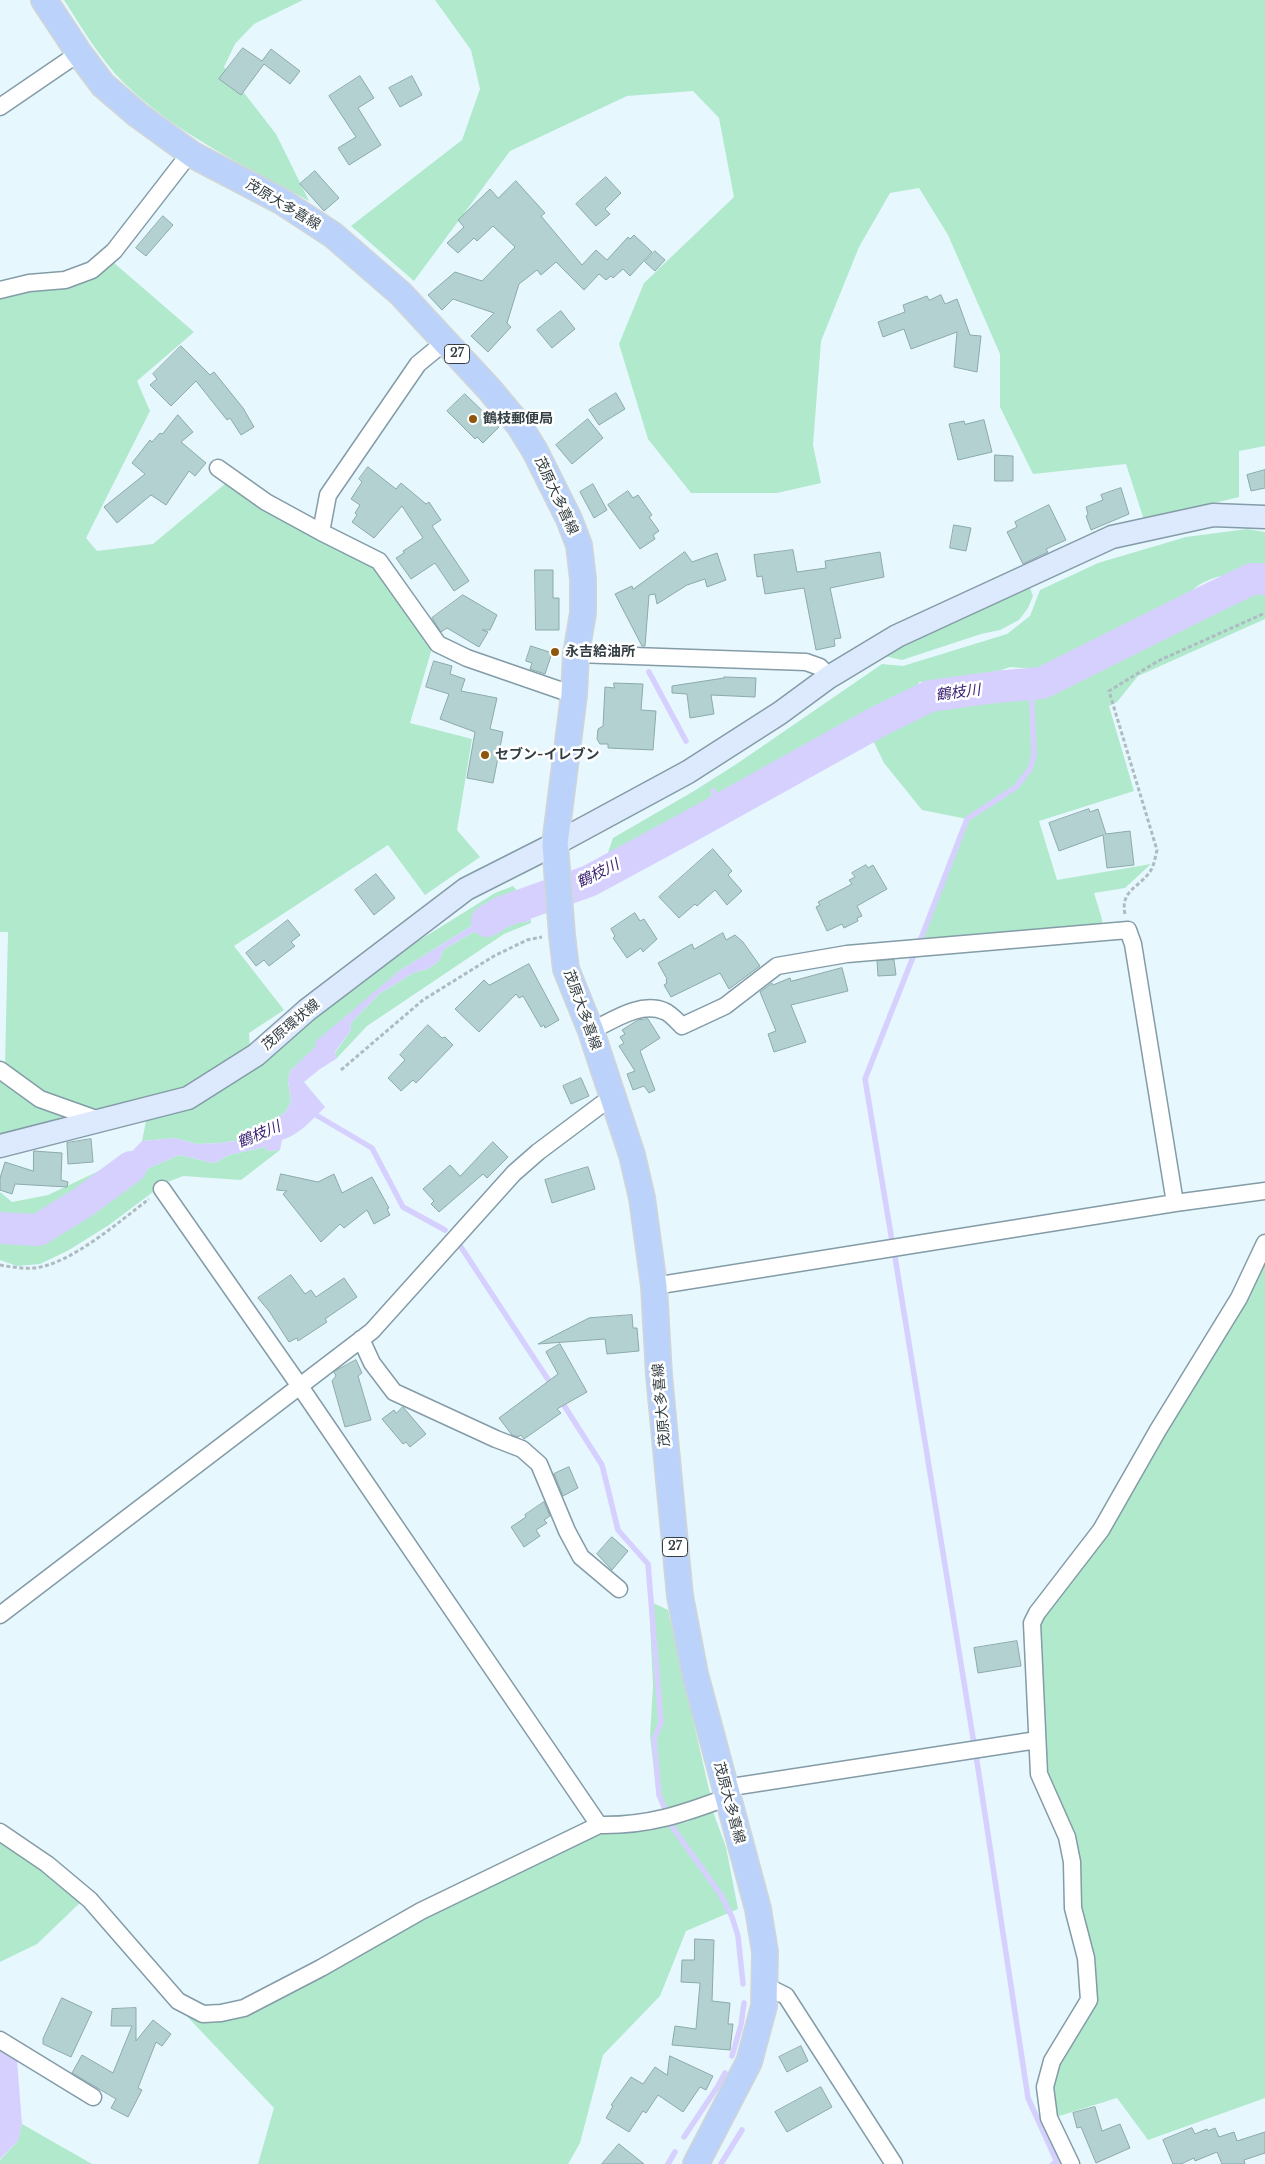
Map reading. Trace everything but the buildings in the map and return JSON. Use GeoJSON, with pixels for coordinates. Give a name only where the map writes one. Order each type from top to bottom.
{"type":"FeatureCollection","features":[{"type":"Feature","properties":{"kind":"main road","name":"茂原大多喜線"},"geometry":{"type":"LineString","coordinates":[[44,0],[103,85],[138,115],[190,153],[282,201],[333,235],[401,294],[446,341],[519,425],[536,451],[569,519],[579,545],[583,579],[583,613],[576,654],[574,695],[556,854],[553,928],[566,969],[591,1031],[632,1155],[642,1198],[654,1286],[659,1375],[680,1596],[695,1674],[758,1908],[765,1952],[766,1986],[760,2025],[749,2062],[696,2164]]}},
{"type":"Feature","properties":{"kind":"main road","name":"茂原環状線"},"geometry":{"type":"LineString","coordinates":[[0,1146],[188,1098],[256,1055],[307,1010],[466,889],[556,854],[780,713],[829,677],[897,636],[1112,537],[1213,515],[1265,517]]}},
{"type":"Feature","properties":{"kind":"street"},"geometry":{"type":"LineString","coordinates":[[0,106],[79,53]]}},
{"type":"Feature","properties":{"kind":"street"},"geometry":{"type":"LineString","coordinates":[[0,290],[30,282],[65,280],[79,276],[98,266],[114,251],[190,153]]}},
{"type":"Feature","properties":{"kind":"street"},"geometry":{"type":"LineString","coordinates":[[321,532],[328,495],[418,364],[446,341]]}},
{"type":"Feature","properties":{"kind":"street"},"geometry":{"type":"LineString","coordinates":[[218,468],[266,502],[379,561],[438,644],[467,658],[574,695]]}},
{"type":"Feature","properties":{"kind":"street"},"geometry":{"type":"LineString","coordinates":[[576,654],[806,662],[820,667],[829,677]]}},
{"type":"Feature","properties":{"kind":"street"},"geometry":{"type":"LineString","coordinates":[[591,1031],[638,1009],[652,1008],[665,1011],[682,1026],[725,1006],[777,966],[847,954],[1128,930],[1133,944],[1175,1203]]}},
{"type":"Feature","properties":{"kind":"street"},"geometry":{"type":"LineString","coordinates":[[0,1070],[40,1099],[99,1120]]}},
{"type":"Feature","properties":{"kind":"street"},"geometry":{"type":"LineString","coordinates":[[0,1615],[372,1331],[514,1174],[538,1152],[602,1104],[613,1099]]}},
{"type":"Feature","properties":{"kind":"street"},"geometry":{"type":"LineString","coordinates":[[162,1189],[299,1385],[599,1824]]}},
{"type":"Feature","properties":{"kind":"street"},"geometry":{"type":"LineString","coordinates":[[654,1286],[1175,1203],[1265,1191]]}},
{"type":"Feature","properties":{"kind":"street"},"geometry":{"type":"LineString","coordinates":[[1071,2164],[1049,2118],[1045,2087],[1052,2061],[1089,2000],[1086,1958],[1073,1908],[1072,1862],[1068,1837],[1039,1774],[1032,1623],[1037,1613],[1102,1530],[1158,1430],[1239,1298],[1265,1243]]}},
{"type":"Feature","properties":{"kind":"street"},"geometry":{"type":"LineString","coordinates":[[361,1339],[372,1363],[394,1392],[522,1449],[539,1464],[580,1557],[619,1589]]}},
{"type":"Feature","properties":{"kind":"street"},"geometry":{"type":"LineString","coordinates":[[0,1832],[46,1864],[90,1900],[178,2001],[203,2014],[221,2013],[244,2008],[321,1968],[421,1911],[599,1824],[627,1825],[655,1821],[693,1810],[727,1793],[1036,1740]]}},
{"type":"Feature","properties":{"kind":"street"},"geometry":{"type":"LineString","coordinates":[[766,1986],[786,1996],[894,2164]]}},
{"type":"Feature","properties":{"kind":"street"},"geometry":{"type":"LineString","coordinates":[[0,2040],[93,2097]]}},
{"type":"Feature","properties":{"kind":"path"},"geometry":{"type":"LineString","coordinates":[[1128,930],[1123,906],[1126,896],[1150,872],[1157,850],[1109,691],[1158,661],[1265,613]]}},
{"type":"Feature","properties":{"kind":"path"},"geometry":{"type":"LineString","coordinates":[[341,1070],[423,1000],[494,956],[553,928]]}},
{"type":"Feature","properties":{"kind":"path"},"geometry":{"type":"LineString","coordinates":[[0,1265],[36,1268],[68,1256],[96,1239],[162,1189]]}},
{"type":"Feature","properties":{"kind":"green space"},"geometry":{"type":"Polygon","coordinates":[[[64,0],[303,0],[254,24],[235,44],[224,67],[276,134],[309,201],[212,148],[189,134],[144,101],[107,64],[64,0]]]}},
{"type":"Feature","properties":{"kind":"green space"},"geometry":{"type":"Polygon","coordinates":[[[435,0],[1265,0],[1265,446],[1239,451],[1239,497],[1144,520],[1126,464],[1033,474],[1000,407],[1000,354],[948,235],[919,188],[890,193],[859,247],[821,341],[813,445],[821,483],[777,493],[691,493],[648,439],[619,344],[644,283],[734,197],[719,118],[693,91],[627,96],[510,151],[414,281],[351,226],[462,140],[480,89],[471,50],[435,0]]]}},
{"type":"Feature","properties":{"kind":"green space"},"geometry":{"type":"Polygon","coordinates":[[[113,262],[194,332],[137,381],[150,411],[86,538],[97,551],[153,544],[226,483],[374,565],[433,645],[410,723],[472,739],[457,830],[480,857],[425,895],[388,845],[234,946],[284,1010],[249,1033],[250,1050],[235,1061],[178,1090],[97,1109],[53,1098],[5,1066],[8,932],[0,932],[0,295],[113,262]]]}},
{"type":"Feature","properties":{"kind":"green space"},"geometry":{"type":"Polygon","coordinates":[[[1247,529],[1265,532],[1265,572],[1233,574],[1203,583],[1194,588],[1187,596],[1145,618],[1134,630],[1055,668],[1010,667],[968,682],[919,682],[917,694],[802,753],[801,759],[721,802],[716,791],[711,793],[716,805],[604,868],[613,838],[738,763],[882,664],[903,666],[1007,634],[1030,616],[1040,590],[1098,563],[1186,537],[1247,529]]]}},
{"type":"Feature","properties":{"kind":"green space"},"geometry":{"type":"Polygon","coordinates":[[[1265,584],[1265,619],[1138,676],[1117,702],[1109,706],[1134,791],[1039,821],[1057,880],[1151,864],[1125,888],[1094,893],[1102,925],[920,941],[967,819],[922,810],[884,763],[869,732],[932,701],[973,693],[1046,686],[1081,675],[1150,633],[1253,585],[1265,584]]]}},
{"type":"Feature","properties":{"kind":"green space"},"geometry":{"type":"Polygon","coordinates":[[[1029,585],[1033,596],[1028,608],[1019,620],[1000,630],[981,634],[902,660],[884,656],[1029,585]]]}},
{"type":"Feature","properties":{"kind":"green space"},"geometry":{"type":"Polygon","coordinates":[[[513,886],[521,895],[399,971],[290,1071],[288,1082],[291,1101],[286,1111],[274,1121],[241,1140],[197,1144],[175,1138],[142,1141],[147,1116],[301,1025],[352,991],[415,943],[495,893],[513,886]]]}},
{"type":"Feature","properties":{"kind":"green space"},"geometry":{"type":"Polygon","coordinates":[[[507,916],[520,918],[523,923],[531,920],[531,923],[504,934],[367,1026],[336,1059],[335,1053],[351,1030],[350,1024],[379,994],[415,972],[428,969],[439,961],[444,949],[493,921],[507,916]]]}},
{"type":"Feature","properties":{"kind":"green space"},"geometry":{"type":"Polygon","coordinates":[[[0,1075],[70,1116],[0,1141],[0,1075]]]}},
{"type":"Feature","properties":{"kind":"green space"},"geometry":{"type":"Polygon","coordinates":[[[265,1147],[267,1151],[280,1150],[241,1180],[183,1176],[165,1183],[109,1225],[69,1250],[40,1264],[17,1266],[0,1260],[0,1192],[12,1202],[48,1195],[124,1159],[94,1190],[100,1196],[138,1173],[179,1155],[214,1163],[229,1155],[265,1147]]]}},
{"type":"Feature","properties":{"kind":"green space"},"geometry":{"type":"Polygon","coordinates":[[[1265,1257],[1265,2098],[1148,2140],[1117,2098],[1056,2117],[1051,2087],[1059,2054],[1094,2001],[1077,1918],[1077,1867],[1043,1767],[1037,1621],[1265,1257]]]}},
{"type":"Feature","properties":{"kind":"green space"},"geometry":{"type":"Polygon","coordinates":[[[649,1601],[668,1610],[710,1794],[703,1800],[665,1814],[657,1797],[650,1736],[653,1686],[649,1601]]]}},
{"type":"Feature","properties":{"kind":"green space"},"geometry":{"type":"Polygon","coordinates":[[[713,1812],[726,1847],[738,1909],[686,1931],[660,1996],[603,2055],[580,2143],[568,2164],[258,2164],[274,2108],[180,2009],[205,2018],[415,1919],[594,1831],[633,1830],[687,1822],[706,1813],[713,1812]]]}},
{"type":"Feature","properties":{"kind":"green space"},"geometry":{"type":"Polygon","coordinates":[[[0,1836],[84,1899],[37,1944],[0,1962],[0,1836]]]}},
{"type":"Feature","properties":{"kind":"green space"},"geometry":{"type":"Polygon","coordinates":[[[22,2124],[92,2164],[0,2164],[0,2160],[18,2141],[22,2124]]]}},
{"type":"Feature","properties":{"kind":"water"},"geometry":{"type":"Polygon","coordinates":[[[521,895],[530,907],[531,920],[523,923],[520,918],[507,916],[493,921],[444,949],[439,961],[428,969],[415,972],[379,994],[350,1024],[351,1030],[335,1052],[336,1059],[304,1082],[325,1107],[300,1130],[282,1140],[280,1150],[267,1151],[265,1147],[229,1155],[214,1163],[179,1155],[138,1173],[100,1196],[94,1191],[142,1141],[175,1138],[197,1144],[241,1140],[274,1121],[286,1111],[291,1101],[288,1081],[290,1071],[316,1046],[315,1042],[399,971],[521,895]]]}},
{"type":"Feature","properties":{"kind":"water"},"geometry":{"type":"Polygon","coordinates":[[[0,2048],[17,2060],[22,2124],[18,2141],[0,2159],[0,2048]]]}},
{"type":"Feature","properties":{"kind":"waterway","name":"鶴枝川"},"geometry":{"type":"LineString","coordinates":[[487,921],[502,912],[589,881],[879,721],[930,696],[1042,683],[1252,579],[1265,579]]}},
{"type":"Feature","properties":{"kind":"waterway"},"geometry":{"type":"LineString","coordinates":[[649,672],[686,741]]}},
{"type":"Feature","properties":{"kind":"waterway"},"geometry":{"type":"LineString","coordinates":[[920,941],[967,819],[1016,787],[1030,769],[1034,755],[1031,684]]}},
{"type":"Feature","properties":{"kind":"waterway"},"geometry":{"type":"LineString","coordinates":[[713,791],[723,808]]}},
{"type":"Feature","properties":{"kind":"waterway"},"geometry":{"type":"LineString","coordinates":[[892,1241],[865,1079],[915,952]]}},
{"type":"Feature","properties":{"kind":"waterway"},"geometry":{"type":"LineString","coordinates":[[311,1112],[372,1148],[403,1207],[445,1230]]}},
{"type":"Feature","properties":{"kind":"waterway","name":"鶴枝川"},"geometry":{"type":"LineString","coordinates":[[0,1228],[38,1230],[82,1203],[131,1167]]}},
{"type":"Feature","properties":{"kind":"waterway"},"geometry":{"type":"LineString","coordinates":[[459,1244],[553,1387]]}},
{"type":"Feature","properties":{"kind":"waterway"},"geometry":{"type":"LineString","coordinates":[[895,1257],[974,1744]]}},
{"type":"Feature","properties":{"kind":"waterway"},"geometry":{"type":"LineString","coordinates":[[560,1399],[602,1465],[618,1530],[648,1564],[661,1723],[654,1739],[659,1795],[673,1828],[721,1895],[732,1917],[738,1936],[743,1984]]}},
{"type":"Feature","properties":{"kind":"waterway"},"geometry":{"type":"LineString","coordinates":[[976,1755],[1028,2098],[1057,2162],[1053,2164]]}},
{"type":"Feature","properties":{"kind":"waterway"},"geometry":{"type":"LineString","coordinates":[[732,2056],[741,2025],[744,2003]]}},
{"type":"Feature","properties":{"kind":"waterway"},"geometry":{"type":"LineString","coordinates":[[684,2137],[725,2073]]}},
{"type":"Feature","properties":{"kind":"waterway"},"geometry":{"type":"LineString","coordinates":[[721,2164],[742,2130]]}},
{"type":"Feature","properties":{"kind":"waterway"},"geometry":{"type":"LineString","coordinates":[[668,2164],[675,2152]]}},
{"type":"Feature","properties":{"kind":"place","name":"鶴枝郵便局"},"geometry":{"type":"Point","coordinates":[473,419]}},
{"type":"Feature","properties":{"kind":"place","name":"永吉給油所"},"geometry":{"type":"Point","coordinates":[555,652]}},
{"type":"Feature","properties":{"kind":"place","name":"セブン-イレブン"},"geometry":{"type":"Point","coordinates":[485,755]}}]}
